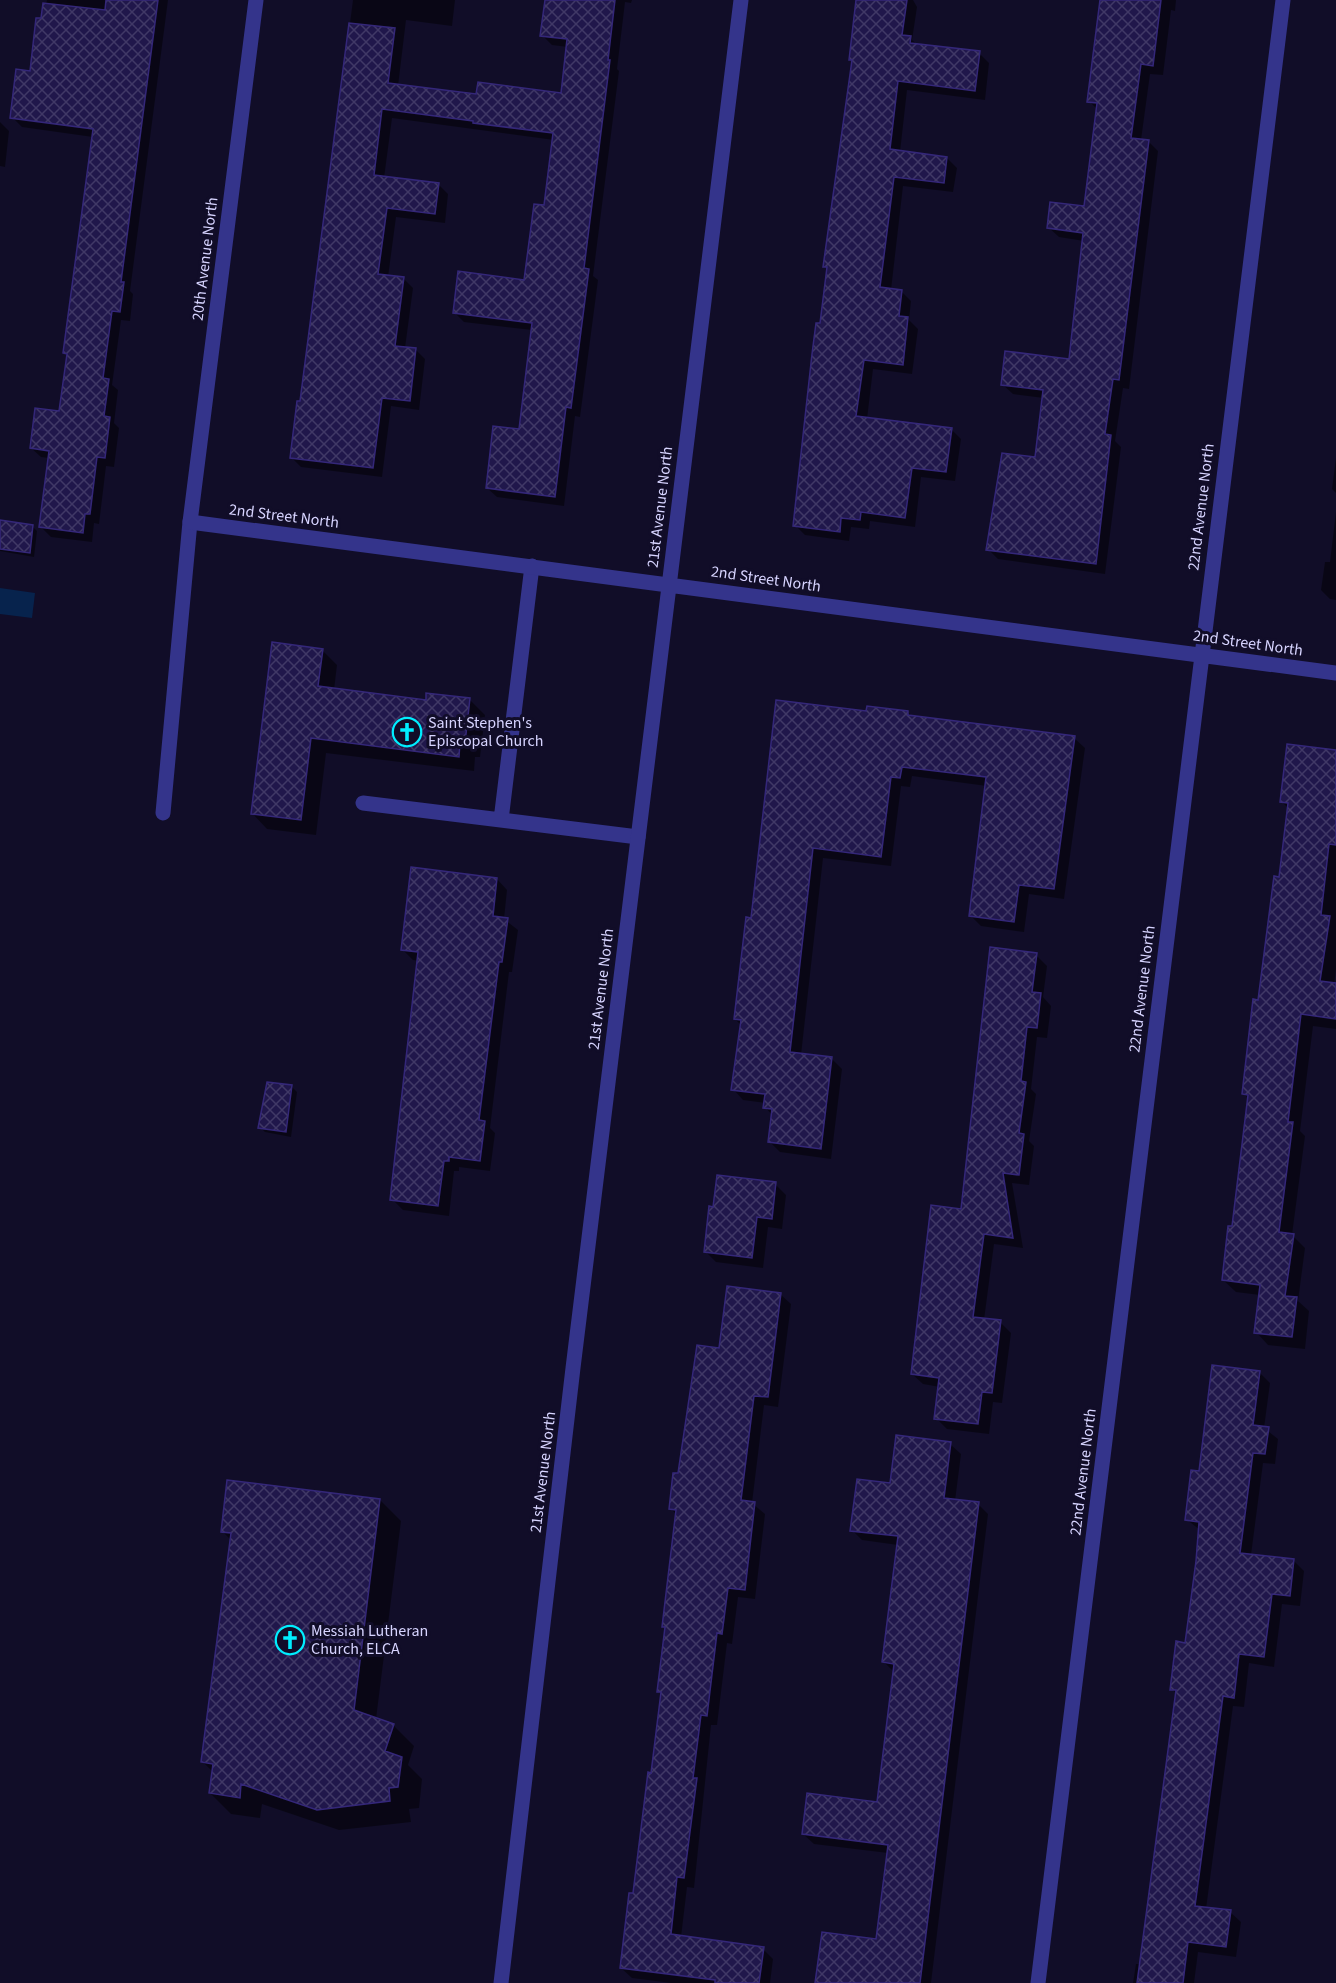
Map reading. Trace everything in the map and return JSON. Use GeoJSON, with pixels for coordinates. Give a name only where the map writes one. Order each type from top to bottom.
{"type":"FeatureCollection","features":[{"type":"Feature","properties":{"kind":"street","name":"20th Avenue North"},"geometry":{"type":"LineString","coordinates":[[163,813],[190,522],[256,0]]}},
{"type":"Feature","properties":{"kind":"street","name":"21st Avenue North"},"geometry":{"type":"LineString","coordinates":[[501,1983],[741,0]]}},
{"type":"Feature","properties":{"kind":"street","name":"22nd Avenue North"},"geometry":{"type":"LineString","coordinates":[[1038,1983],[1283,0]]}},
{"type":"Feature","properties":{"kind":"street","name":"2nd Street North"},"geometry":{"type":"LineString","coordinates":[[190,522],[1336,673]]}},
{"type":"Feature","properties":{"kind":"street"},"geometry":{"type":"LineString","coordinates":[[501,820],[532,566]]}},
{"type":"Feature","properties":{"kind":"street"},"geometry":{"type":"LineString","coordinates":[[363,803],[638,837]]}},
{"type":"Feature","properties":{"kind":"water"},"geometry":{"type":"Polygon","coordinates":[[[0,588],[35,593],[32,618],[0,614],[0,588]]]}},
{"type":"Feature","properties":{"kind":"building"},"geometry":{"type":"Polygon","coordinates":[[[106,0],[158,0],[121,282],[124,282],[120,312],[112,311],[103,378],[109,379],[104,416],[110,417],[105,458],[97,457],[90,514],[85,514],[83,533],[39,527],[49,451],[30,448],[35,408],[59,411],[67,354],[63,353],[93,129],[10,118],[16,69],[30,71],[36,18],[41,18],[43,3],[105,10],[106,0]]]}},
{"type":"Feature","properties":{"kind":"building"},"geometry":{"type":"Polygon","coordinates":[[[545,0],[615,0],[608,60],[610,60],[584,268],[589,269],[571,408],[566,407],[555,497],[486,488],[493,426],[519,429],[532,323],[453,313],[458,271],[524,280],[534,204],[544,205],[553,133],[473,123],[473,121],[382,109],[374,175],[439,183],[435,214],[387,208],[378,274],[404,277],[395,346],[416,348],[410,401],[382,398],[373,468],[290,458],[297,401],[300,401],[349,23],[395,28],[388,83],[476,94],[478,82],[561,93],[567,39],[540,36],[545,0]]]}},
{"type":"Feature","properties":{"kind":"building"},"geometry":{"type":"Polygon","coordinates":[[[856,0],[907,0],[902,35],[911,36],[910,43],[980,51],[975,91],[898,81],[890,149],[947,157],[944,183],[894,177],[880,287],[902,290],[899,316],[908,317],[903,365],[864,360],[856,416],[952,428],[946,472],[912,468],[905,518],[861,512],[860,520],[841,518],[840,532],[793,526],[816,323],[820,323],[827,267],[823,267],[852,60],[849,60],[856,0]]]}},
{"type":"Feature","properties":{"kind":"building"},"geometry":{"type":"Polygon","coordinates":[[[1100,0],[1161,0],[1153,66],[1141,64],[1131,138],[1149,140],[1119,380],[1113,379],[1105,434],[1111,435],[1096,564],[986,550],[1002,453],[1035,457],[1043,390],[1001,385],[1005,351],[1069,359],[1083,233],[1047,228],[1050,202],[1084,206],[1097,103],[1087,102],[1100,0]]]}},
{"type":"Feature","properties":{"kind":"building"},"geometry":{"type":"Polygon","coordinates":[[[0,520],[33,525],[30,553],[0,549],[0,520]]]}},
{"type":"Feature","properties":{"kind":"building"},"geometry":{"type":"Polygon","coordinates":[[[272,642],[323,649],[318,686],[426,700],[426,693],[470,698],[465,743],[460,742],[459,757],[311,738],[301,820],[251,814],[272,642]]]}},
{"type":"Feature","properties":{"kind":"building"},"geometry":{"type":"Polygon","coordinates":[[[776,700],[866,711],[867,706],[908,711],[908,715],[1075,736],[1054,889],[1019,885],[1014,922],[969,916],[986,777],[902,767],[900,778],[891,777],[881,857],[813,848],[790,1052],[832,1057],[821,1149],[768,1142],[772,1109],[763,1108],[765,1094],[731,1090],[741,1020],[734,1019],[746,917],[751,918],[776,700]]]}},
{"type":"Feature","properties":{"kind":"building"},"geometry":{"type":"Polygon","coordinates":[[[1287,744],[1336,750],[1336,845],[1329,844],[1321,915],[1330,916],[1320,981],[1336,983],[1336,1019],[1301,1014],[1288,1122],[1293,1122],[1279,1232],[1294,1234],[1285,1296],[1297,1297],[1292,1337],[1254,1333],[1260,1285],[1222,1280],[1228,1226],[1232,1226],[1248,1095],[1242,1094],[1253,999],[1258,1000],[1274,876],[1279,877],[1288,803],[1280,802],[1287,744]]]}},
{"type":"Feature","properties":{"kind":"building"},"geometry":{"type":"Polygon","coordinates":[[[411,867],[497,878],[493,916],[508,918],[502,962],[499,962],[479,1120],[485,1121],[480,1161],[449,1157],[449,1161],[444,1161],[438,1206],[390,1200],[418,952],[401,950],[411,867]]]}},
{"type":"Feature","properties":{"kind":"building"},"geometry":{"type":"Polygon","coordinates":[[[990,947],[1037,953],[1032,992],[1041,993],[1037,1028],[1027,1027],[1021,1081],[1026,1082],[1019,1133],[1024,1134],[1019,1175],[1003,1173],[1013,1238],[984,1234],[973,1317],[1001,1320],[992,1393],[982,1392],[978,1424],[934,1419],[939,1378],[911,1374],[931,1205],[961,1209],[990,947]]]}},
{"type":"Feature","properties":{"kind":"building"},"geometry":{"type":"Polygon","coordinates":[[[267,1082],[292,1085],[286,1132],[258,1128],[267,1082]]]}},
{"type":"Feature","properties":{"kind":"building"},"geometry":{"type":"Polygon","coordinates":[[[717,1175],[776,1182],[772,1219],[757,1217],[752,1258],[704,1252],[709,1206],[713,1207],[717,1175]]]}},
{"type":"Feature","properties":{"kind":"building"},"geometry":{"type":"Polygon","coordinates":[[[727,1286],[781,1293],[768,1397],[754,1396],[741,1500],[755,1502],[745,1590],[728,1588],[722,1634],[717,1633],[707,1716],[701,1715],[693,1778],[697,1778],[684,1878],[677,1877],[671,1934],[764,1947],[759,1983],[715,1983],[715,1980],[620,1968],[629,1893],[633,1893],[648,1772],[651,1773],[661,1692],[657,1692],[665,1627],[662,1627],[676,1510],[669,1509],[673,1473],[678,1473],[697,1345],[719,1348],[727,1286]]]}},
{"type":"Feature","properties":{"kind":"building"},"geometry":{"type":"Polygon","coordinates":[[[1212,1365],[1260,1371],[1253,1425],[1269,1427],[1265,1454],[1253,1453],[1240,1553],[1294,1559],[1290,1596],[1272,1594],[1264,1657],[1239,1654],[1234,1698],[1223,1696],[1195,1906],[1231,1910],[1226,1947],[1188,1942],[1183,1983],[1137,1983],[1176,1690],[1170,1690],[1176,1641],[1185,1643],[1196,1561],[1199,1522],[1185,1520],[1191,1470],[1199,1471],[1212,1365]]]}},
{"type":"Feature","properties":{"kind":"building"},"geometry":{"type":"Polygon","coordinates":[[[896,1435],[951,1442],[944,1498],[979,1502],[920,1983],[815,1983],[822,1932],[876,1939],[888,1845],[802,1834],[807,1793],[877,1802],[894,1664],[882,1662],[898,1536],[850,1531],[857,1479],[890,1483],[896,1435]]]}},
{"type":"Feature","properties":{"kind":"building","name":"Messiah Lutheran Church, ELCA"},"geometry":{"type":"Polygon","coordinates":[[[227,1480],[380,1499],[354,1710],[394,1724],[385,1751],[402,1757],[398,1787],[389,1788],[390,1801],[317,1810],[241,1784],[240,1798],[209,1793],[213,1764],[201,1762],[231,1533],[221,1532],[227,1480]]]}},
{"type":"Feature","properties":{"kind":"place","name":"Saint Stephen's Episcopal Church"},"geometry":{"type":"Point","coordinates":[407,732]}},
{"type":"Feature","properties":{"kind":"place","name":"Messiah Lutheran Church, ELCA"},"geometry":{"type":"Point","coordinates":[290,1640]}}]}
